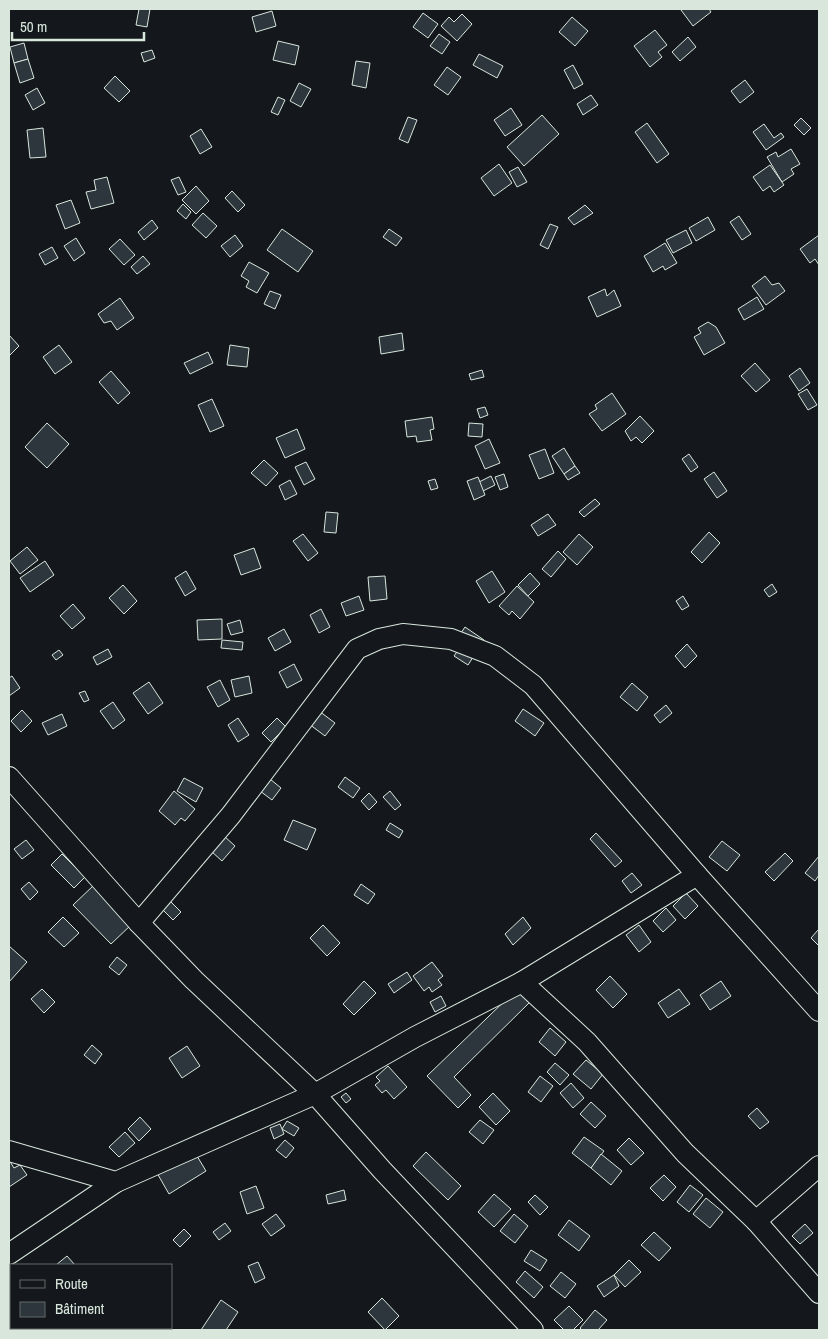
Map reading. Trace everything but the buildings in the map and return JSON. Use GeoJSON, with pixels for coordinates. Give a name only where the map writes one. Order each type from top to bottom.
{"type":"FeatureCollection","features":[{"type":"Feature","properties":{"kind":"street"},"geometry":{"type":"LineString","coordinates":[[139,923],[231,815],[357,649],[379,640],[403,634],[451,639],[495,656],[533,685],[697,875],[819,1011]]}},
{"type":"Feature","properties":{"kind":"street"},"geometry":{"type":"LineString","coordinates":[[9,777],[139,923],[194,980],[315,1094],[382,1170],[533,1330]]}},
{"type":"Feature","properties":{"kind":"street"},"geometry":{"type":"LineString","coordinates":[[9,1254],[116,1182],[315,1094],[415,1038],[522,982],[697,875]]}},
{"type":"Feature","properties":{"kind":"street"},"geometry":{"type":"LineString","coordinates":[[522,982],[587,1042],[685,1153],[756,1221],[819,1293]]}},
{"type":"Feature","properties":{"kind":"street"},"geometry":{"type":"LineString","coordinates":[[9,1151],[116,1182]]}},
{"type":"Feature","properties":{"kind":"street"},"geometry":{"type":"LineString","coordinates":[[756,1221],[819,1166]]}}]}
